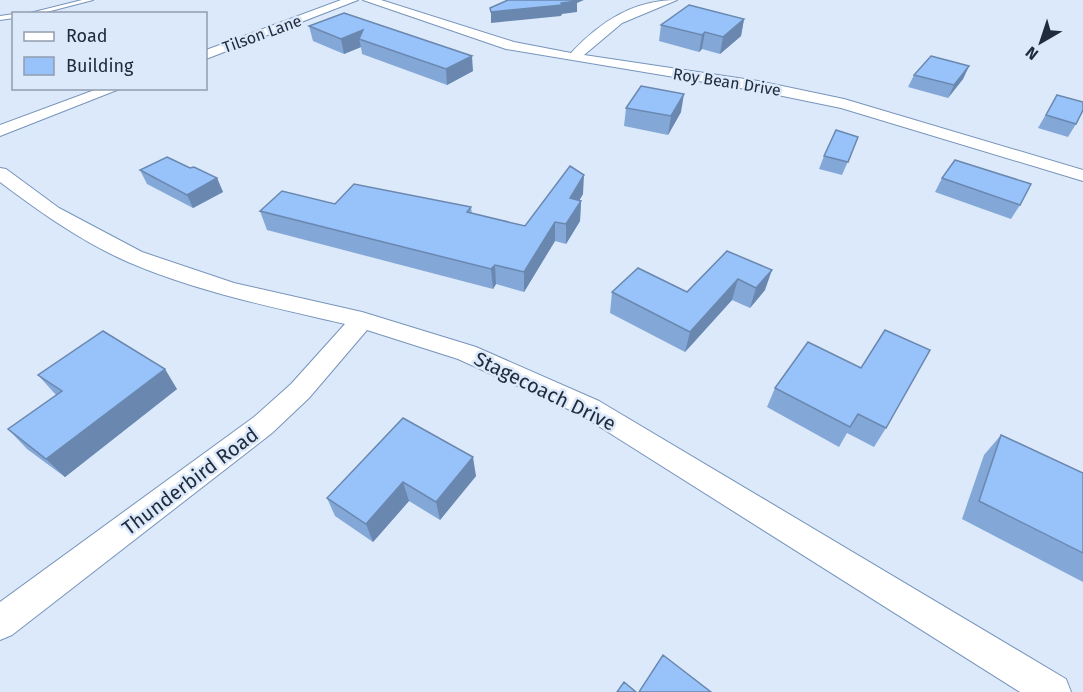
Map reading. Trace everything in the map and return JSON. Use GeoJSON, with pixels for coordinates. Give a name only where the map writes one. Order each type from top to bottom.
{"type":"FeatureCollection","features":[{"type":"Feature","properties":{"kind":"street","name":"Tilson Lane"},"geometry":{"type":"LineString","coordinates":[[207,55],[352,0]]}},
{"type":"Feature","properties":{"kind":"street","name":"Roy Bean Drive"},"geometry":{"type":"LineString","coordinates":[[369,0],[479,37],[574,58],[758,86],[844,104],[1083,176]]}},
{"type":"Feature","properties":{"kind":"street"},"geometry":{"type":"LineString","coordinates":[[574,58],[595,34],[620,17],[671,0]]}},
{"type":"Feature","properties":{"kind":"street"},"geometry":{"type":"LineString","coordinates":[[0,131],[110,90]]}},
{"type":"Feature","properties":{"kind":"street","name":"Stagecoach Drive"},"geometry":{"type":"LineString","coordinates":[[0,173],[52,212],[135,257],[230,290],[362,320],[467,353],[590,408],[1053,692]]}},
{"type":"Feature","properties":{"kind":"street","name":"Thunderbird Road"},"geometry":{"type":"LineString","coordinates":[[0,623],[256,431],[300,391],[362,320]]}},
{"type":"Feature","properties":{"kind":"lane"},"geometry":{"type":"LineString","coordinates":[[38,12],[90,0]]}},
{"type":"Feature","properties":{"kind":"building"},"geometry":{"type":"Polygon","coordinates":[[[508,0],[577,1],[561,3],[562,5],[491,12],[490,8],[508,0]]]}},
{"type":"Feature","properties":{"kind":"building"},"geometry":{"type":"Polygon","coordinates":[[[689,5],[744,19],[723,37],[705,32],[702,35],[661,25],[689,5]]]}},
{"type":"Feature","properties":{"kind":"building"},"geometry":{"type":"Polygon","coordinates":[[[344,13],[472,56],[446,69],[359,39],[363,30],[341,39],[309,26],[344,13]]]}},
{"type":"Feature","properties":{"kind":"building"},"geometry":{"type":"Polygon","coordinates":[[[931,56],[969,66],[954,85],[914,75],[931,56]]]}},
{"type":"Feature","properties":{"kind":"building"},"geometry":{"type":"Polygon","coordinates":[[[641,86],[684,94],[671,116],[626,108],[641,86]]]}},
{"type":"Feature","properties":{"kind":"building"},"geometry":{"type":"Polygon","coordinates":[[[1057,95],[1083,102],[1083,110],[1076,124],[1046,115],[1057,95]]]}},
{"type":"Feature","properties":{"kind":"building"},"geometry":{"type":"Polygon","coordinates":[[[836,130],[858,137],[848,162],[824,156],[836,130]]]}},
{"type":"Feature","properties":{"kind":"building"},"geometry":{"type":"Polygon","coordinates":[[[167,157],[217,178],[187,195],[140,170],[167,157]]]}},
{"type":"Feature","properties":{"kind":"building"},"geometry":{"type":"Polygon","coordinates":[[[955,160],[1031,184],[1020,205],[942,178],[955,160]]]}},
{"type":"Feature","properties":{"kind":"building"},"geometry":{"type":"Polygon","coordinates":[[[570,166],[584,175],[570,198],[581,201],[566,224],[555,222],[524,272],[495,265],[491,269],[260,211],[282,191],[335,204],[354,184],[471,207],[467,212],[525,226],[570,166]]]}},
{"type":"Feature","properties":{"kind":"building"},"geometry":{"type":"Polygon","coordinates":[[[727,251],[772,270],[756,288],[738,279],[690,332],[612,292],[638,268],[687,292],[727,251]]]}},
{"type":"Feature","properties":{"kind":"building"},"geometry":{"type":"Polygon","coordinates":[[[885,330],[930,350],[886,428],[858,414],[850,427],[775,388],[808,342],[861,368],[885,330]]]}},
{"type":"Feature","properties":{"kind":"building"},"geometry":{"type":"Polygon","coordinates":[[[103,331],[165,369],[46,459],[8,429],[62,391],[38,375],[103,331]]]}},
{"type":"Feature","properties":{"kind":"building"},"geometry":{"type":"Polygon","coordinates":[[[403,418],[473,457],[436,502],[403,482],[366,524],[327,498],[403,418]]]}},
{"type":"Feature","properties":{"kind":"building"},"geometry":{"type":"Polygon","coordinates":[[[1001,435],[1083,473],[1083,553],[979,501],[1001,435]]]}},
{"type":"Feature","properties":{"kind":"building"},"geometry":{"type":"Polygon","coordinates":[[[663,655],[711,692],[639,692],[663,655]]]}},
{"type":"Feature","properties":{"kind":"building"},"geometry":{"type":"Polygon","coordinates":[[[624,682],[636,692],[617,692],[624,682]]]}}]}
